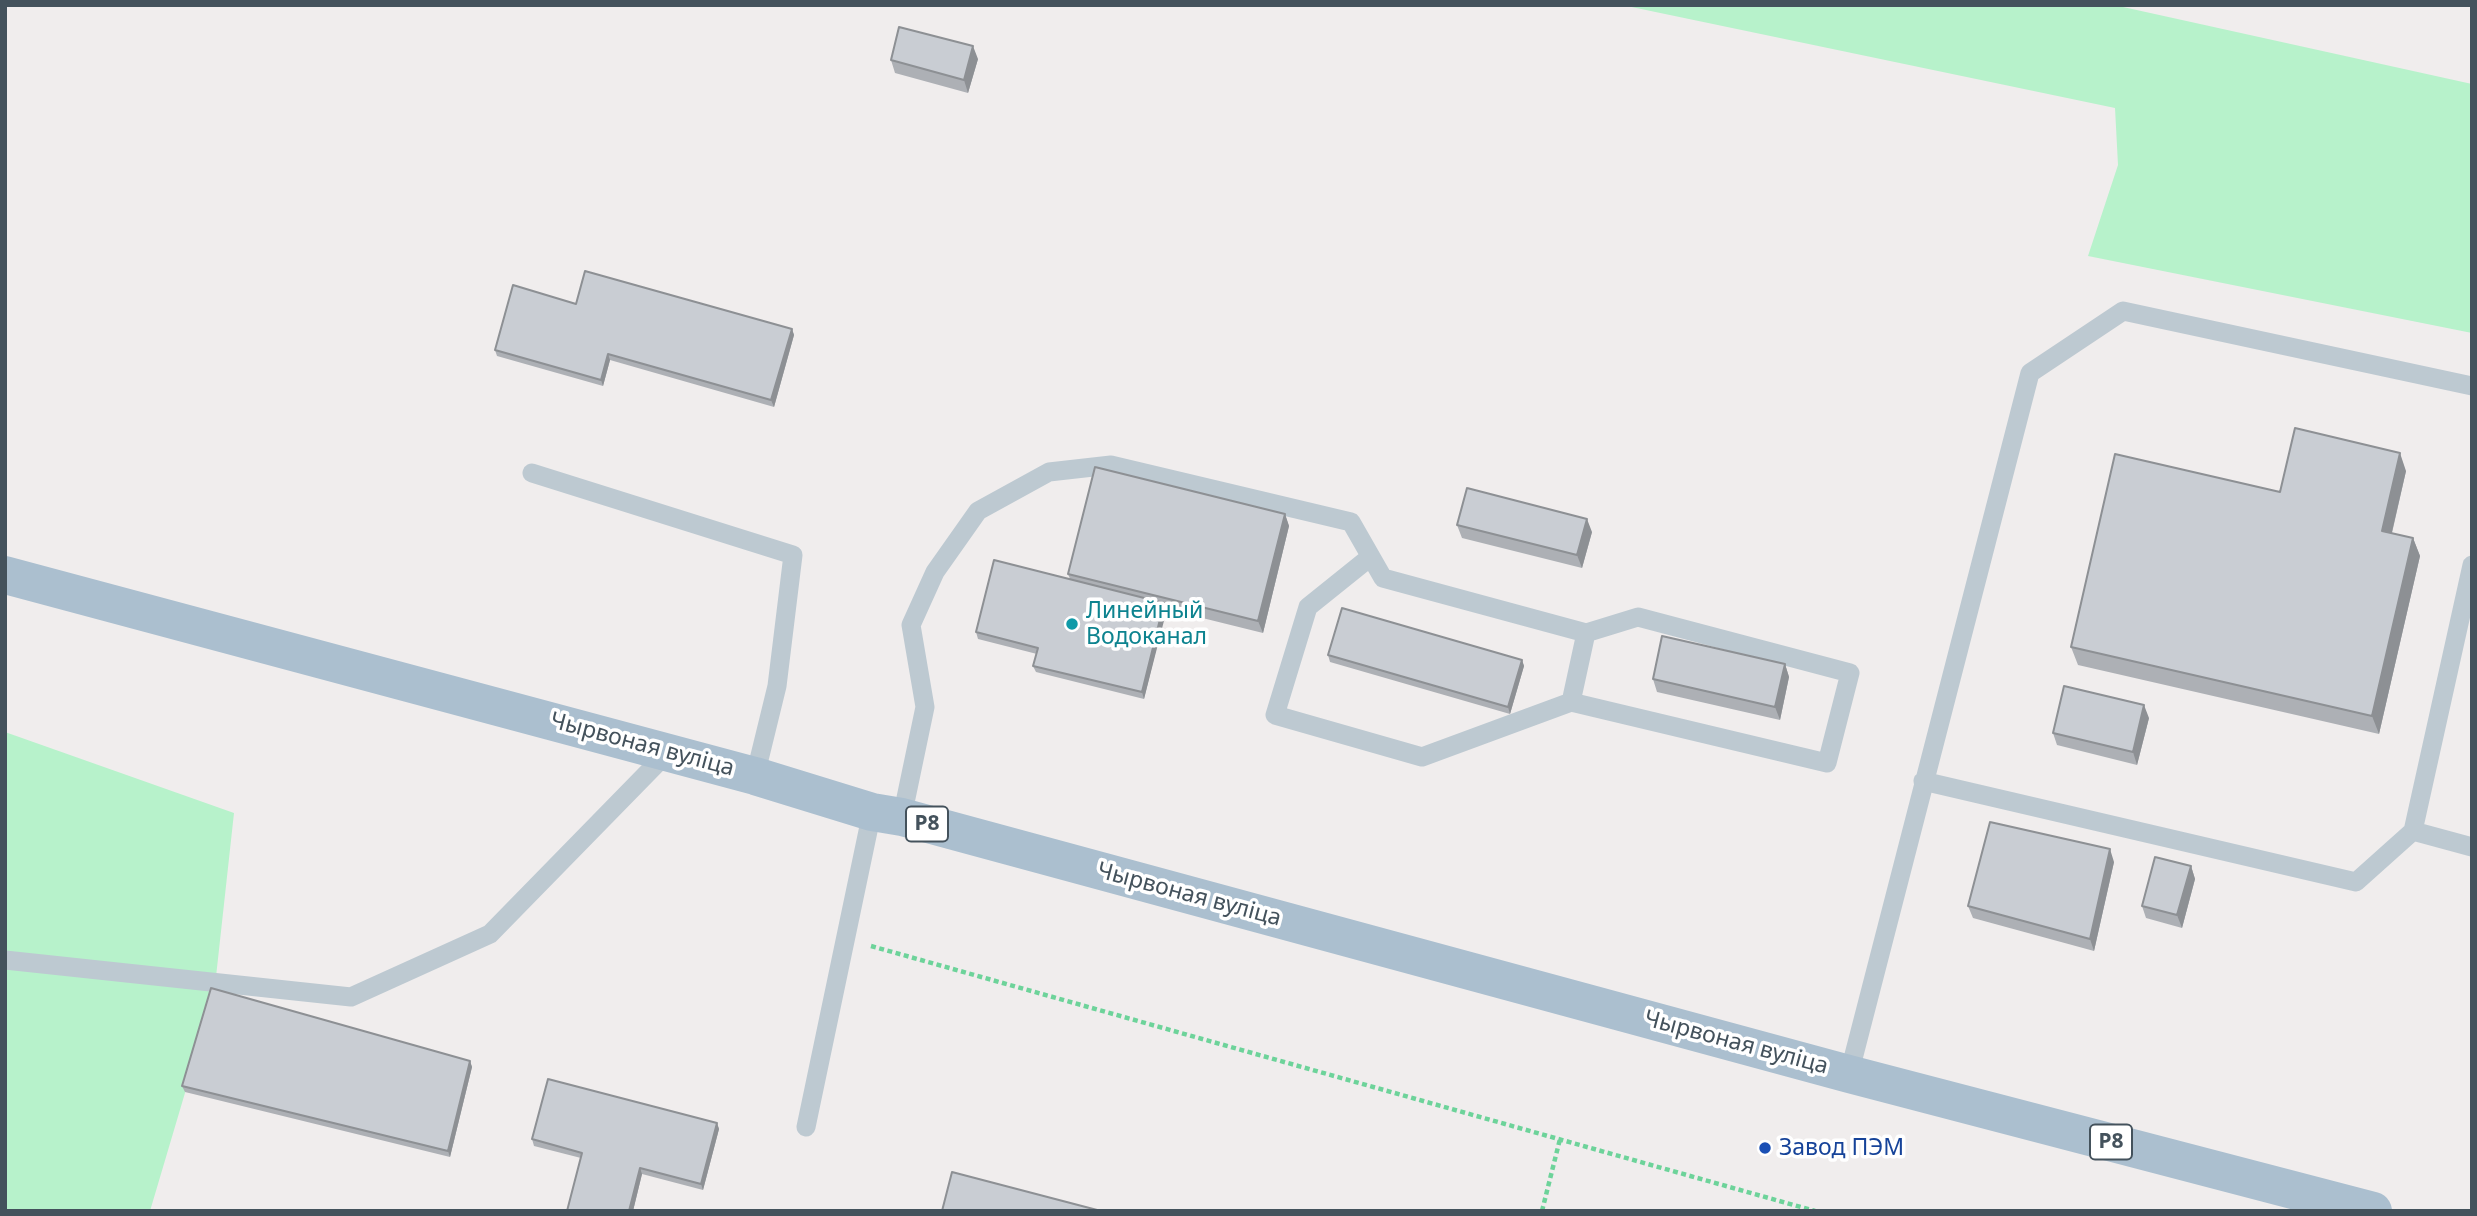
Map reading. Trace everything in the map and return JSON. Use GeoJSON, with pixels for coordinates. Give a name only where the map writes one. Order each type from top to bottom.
{"type":"FeatureCollection","features":[{"type":"Feature","properties":{"kind":"main road","name":"Чырвоная вуліца"},"geometry":{"type":"LineString","coordinates":[[5,575],[668,752],[887,815],[2373,1211]]}},
{"type":"Feature","properties":{"kind":"lane"},"geometry":{"type":"LineString","coordinates":[[1849,1073],[2030,373],[2123,311],[2472,386]]}},
{"type":"Feature","properties":{"kind":"lane"},"geometry":{"type":"LineString","coordinates":[[806,1127],[847,939],[925,707],[911,625],[936,572],[978,511],[1049,472],[1111,465],[1351,522],[1368,558],[1383,578],[1586,633],[1638,617],[1850,673],[1827,763],[1571,702],[1422,757],[1275,715],[1308,607],[1368,558]]}},
{"type":"Feature","properties":{"kind":"lane"},"geometry":{"type":"LineString","coordinates":[[532,473],[793,555],[777,686],[755,776]]}},
{"type":"Feature","properties":{"kind":"lane"},"geometry":{"type":"LineString","coordinates":[[1923,780],[2356,882],[2413,831],[2472,565]]}},
{"type":"Feature","properties":{"kind":"lane"},"geometry":{"type":"LineString","coordinates":[[1571,702],[1586,633]]}},
{"type":"Feature","properties":{"kind":"lane"},"geometry":{"type":"LineString","coordinates":[[5,960],[351,997],[490,934],[668,752]]}},
{"type":"Feature","properties":{"kind":"lane"},"geometry":{"type":"LineString","coordinates":[[2413,831],[2472,847]]}},
{"type":"Feature","properties":{"kind":"path"},"geometry":{"type":"LineString","coordinates":[[847,939],[1815,1211]]}},
{"type":"Feature","properties":{"kind":"path"},"geometry":{"type":"LineString","coordinates":[[1542,1211],[1560,1139]]}},
{"type":"Feature","properties":{"kind":"green space"},"geometry":{"type":"Polygon","coordinates":[[[1622,5],[2114,5],[2472,84],[2472,333],[2088,256],[2118,165],[2115,108],[1622,5]]]}},
{"type":"Feature","properties":{"kind":"green space"},"geometry":{"type":"Polygon","coordinates":[[[5,732],[234,813],[214,995],[150,1211],[5,1211],[5,732]]]}},
{"type":"Feature","properties":{"kind":"building"},"geometry":{"type":"Polygon","coordinates":[[[899,27],[973,46],[964,80],[891,60],[899,27]]]}},
{"type":"Feature","properties":{"kind":"building"},"geometry":{"type":"Polygon","coordinates":[[[585,271],[792,329],[771,400],[608,354],[601,380],[495,350],[513,285],[576,304],[585,271]]]}},
{"type":"Feature","properties":{"kind":"building"},"geometry":{"type":"Polygon","coordinates":[[[2295,428],[2400,453],[2382,531],[2413,538],[2372,716],[2071,647],[2115,454],[2280,492],[2295,428]]]}},
{"type":"Feature","properties":{"kind":"building"},"geometry":{"type":"Polygon","coordinates":[[[1095,467],[1285,514],[1258,621],[1068,574],[1095,467]]]}},
{"type":"Feature","properties":{"kind":"building"},"geometry":{"type":"Polygon","coordinates":[[[1467,488],[1587,519],[1577,555],[1457,525],[1467,488]]]}},
{"type":"Feature","properties":{"kind":"building","name":"Линейный Водоканал"},"geometry":{"type":"Polygon","coordinates":[[[994,560],[1164,603],[1142,692],[1033,666],[1038,648],[976,632],[994,560]]]}},
{"type":"Feature","properties":{"kind":"building"},"geometry":{"type":"Polygon","coordinates":[[[1342,608],[1522,660],[1508,707],[1328,655],[1342,608]]]}},
{"type":"Feature","properties":{"kind":"building"},"geometry":{"type":"Polygon","coordinates":[[[1662,636],[1785,664],[1775,707],[1653,679],[1662,636]]]}},
{"type":"Feature","properties":{"kind":"building"},"geometry":{"type":"Polygon","coordinates":[[[2064,686],[2144,705],[2133,752],[2053,733],[2064,686]]]}},
{"type":"Feature","properties":{"kind":"building"},"geometry":{"type":"Polygon","coordinates":[[[1990,822],[2110,849],[2090,939],[1968,906],[1990,822]]]}},
{"type":"Feature","properties":{"kind":"building"},"geometry":{"type":"Polygon","coordinates":[[[2155,857],[2191,866],[2177,915],[2142,906],[2155,857]]]}},
{"type":"Feature","properties":{"kind":"building"},"geometry":{"type":"Polygon","coordinates":[[[211,988],[470,1061],[448,1151],[182,1086],[211,988]]]}},
{"type":"Feature","properties":{"kind":"building"},"geometry":{"type":"Polygon","coordinates":[[[548,1079],[717,1123],[701,1184],[640,1168],[629,1211],[567,1211],[582,1153],[532,1139],[548,1079]]]}},
{"type":"Feature","properties":{"kind":"building"},"geometry":{"type":"Polygon","coordinates":[[[952,1172],[1101,1211],[942,1211],[952,1172]]]}},
{"type":"Feature","properties":{"kind":"place","name":"Линейный Водоканал"},"geometry":{"type":"Point","coordinates":[1072,624]}},
{"type":"Feature","properties":{"kind":"place","name":"Завод ПЭМ"},"geometry":{"type":"Point","coordinates":[1765,1148]}}]}
